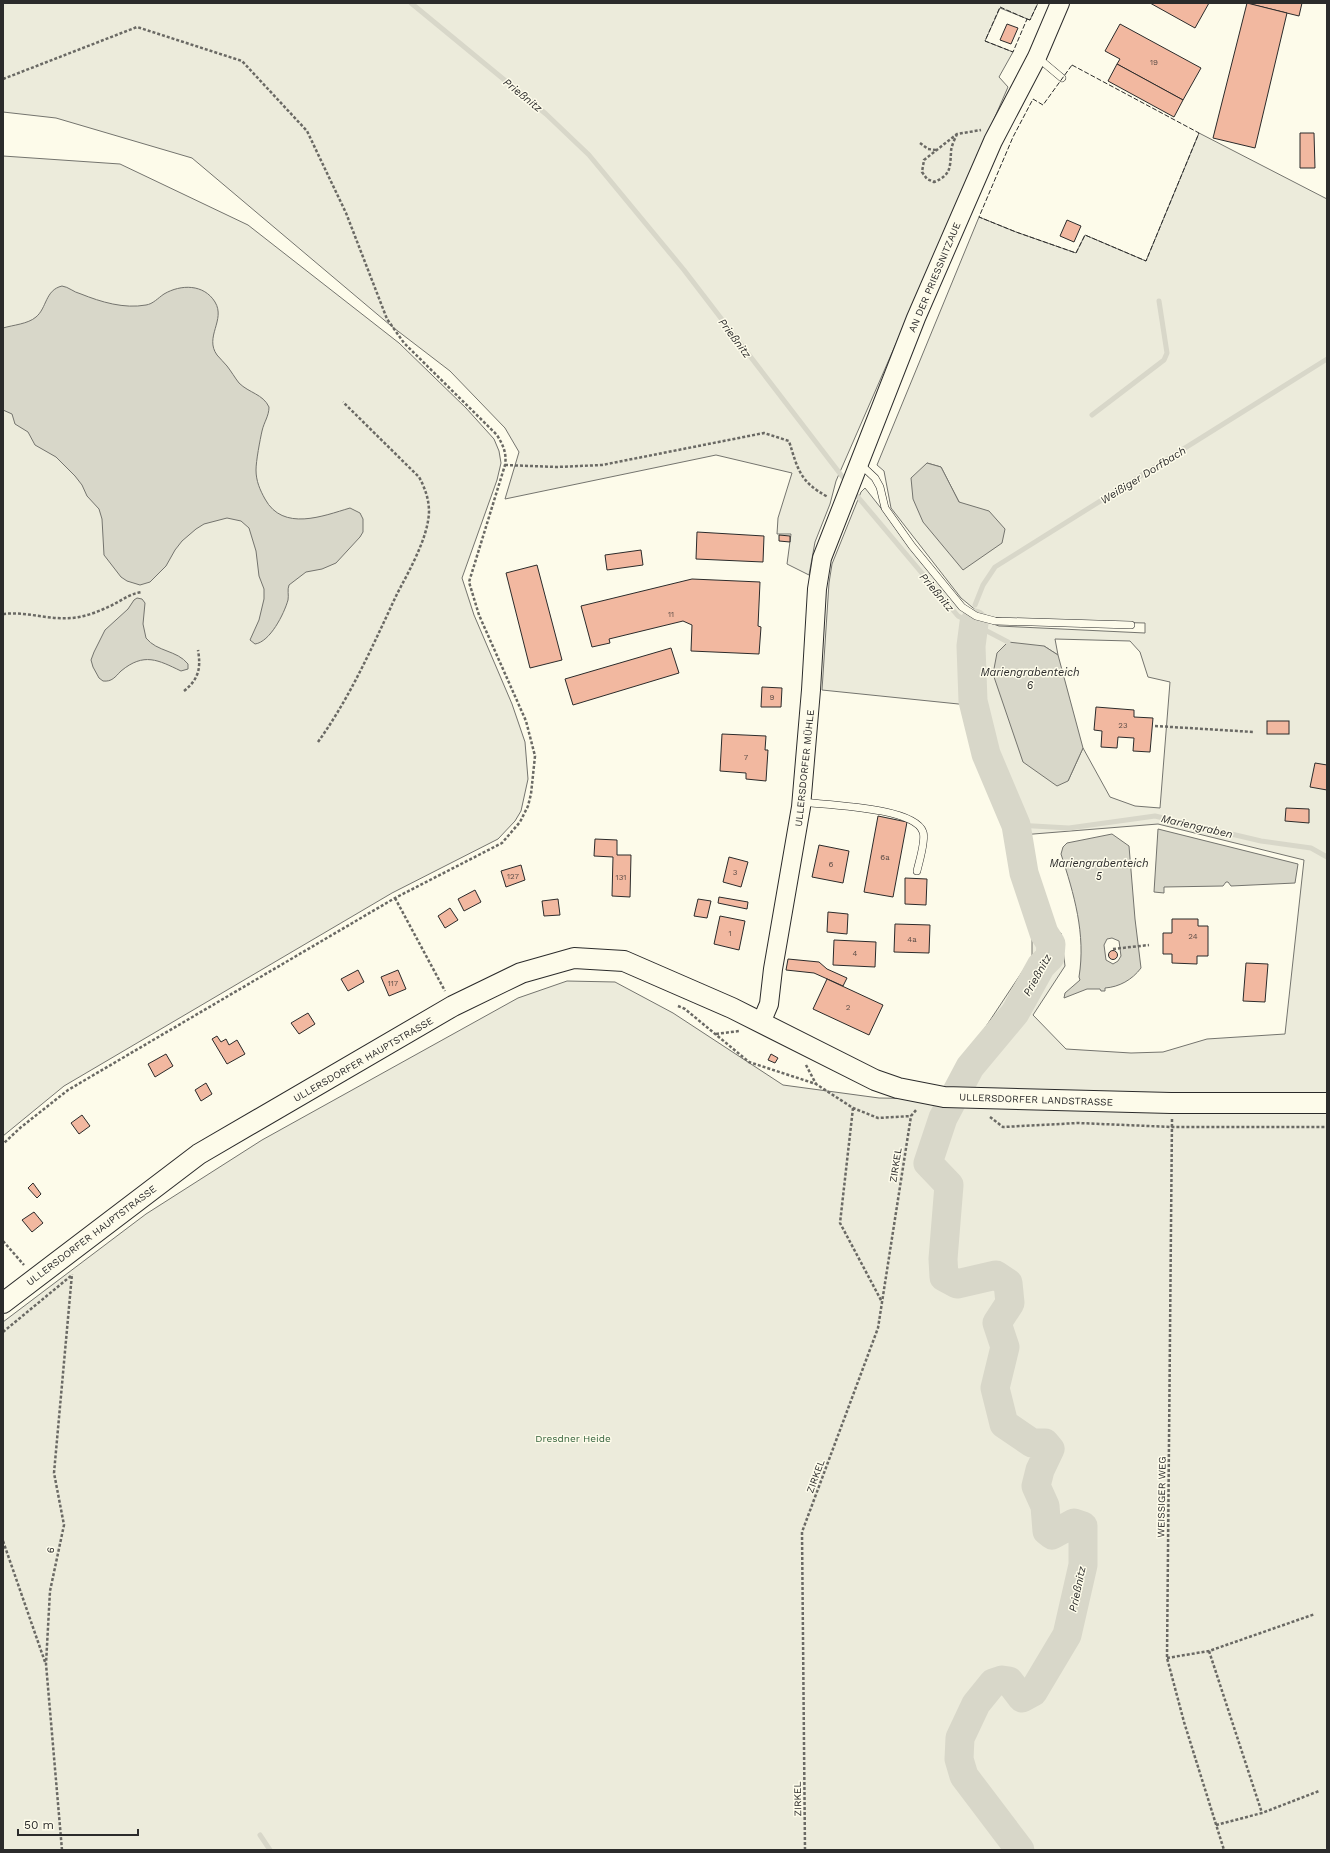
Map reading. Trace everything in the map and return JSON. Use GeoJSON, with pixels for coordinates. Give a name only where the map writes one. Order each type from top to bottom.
{"type":"FeatureCollection","features":[{"type":"Feature","properties":{"kind":"main road","name":"ULLERSDORFER HAUPTSTRASSE"},"geometry":{"type":"LineString","coordinates":[[3,1303],[35,1277],[199,1154],[454,1006],[521,973],[574,958],[624,961],[761,1023]]}},
{"type":"Feature","properties":{"kind":"main road","name":"ULLERSDORFER LANDSTRASSE"},"geometry":{"type":"LineString","coordinates":[[761,1023],[875,1080],[898,1088],[944,1096],[1171,1103],[1327,1103]]}},
{"type":"Feature","properties":{"kind":"street","name":"AN DER PRIESSNITZAUE"},"geometry":{"type":"LineString","coordinates":[[822,558],[916,318],[993,141],[1036,57],[1060,3]]}},
{"type":"Feature","properties":{"kind":"street","name":"ULLERSDORFER MÜHLE"},"geometry":{"type":"LineString","coordinates":[[761,1023],[769,1004],[773,969],[802,802],[817,589],[822,558]]}},
{"type":"Feature","properties":{"kind":"lane"},"geometry":{"type":"LineString","coordinates":[[1036,57],[1062,78]]}},
{"type":"Feature","properties":{"kind":"lane"},"geometry":{"type":"LineString","coordinates":[[856,470],[875,478],[880,487],[885,508],[912,546],[962,607],[976,616],[995,621],[1131,625]]}},
{"type":"Feature","properties":{"kind":"lane"},"geometry":{"type":"LineString","coordinates":[[802,802],[880,810],[900,816],[918,825],[922,828],[924,834],[916,871]]}},
{"type":"Feature","properties":{"kind":"path"},"geometry":{"type":"LineString","coordinates":[[3,79],[137,27],[242,61],[307,131],[346,213],[387,319],[404,343],[497,435],[503,446],[506,458],[505,465],[469,582],[479,614],[526,721],[535,756],[531,794],[528,806],[520,822],[502,842],[395,898],[68,1090],[20,1128],[3,1144]]}},
{"type":"Feature","properties":{"kind":"path"},"geometry":{"type":"LineString","coordinates":[[920,143],[928,149],[936,150],[957,134],[951,150],[949,171],[942,179],[934,182],[927,179],[922,172],[924,160],[936,150]]}},
{"type":"Feature","properties":{"kind":"path"},"geometry":{"type":"LineString","coordinates":[[318,742],[348,695],[382,629],[416,554],[427,525],[429,511],[426,491],[419,477],[343,402]]}},
{"type":"Feature","properties":{"kind":"path"},"geometry":{"type":"LineString","coordinates":[[505,465],[558,467],[602,465],[764,433],[788,441],[800,474],[810,485],[842,505]]}},
{"type":"Feature","properties":{"kind":"path"},"geometry":{"type":"LineString","coordinates":[[3,614],[26,613],[57,619],[80,617],[109,607],[132,593],[142,592]]}},
{"type":"Feature","properties":{"kind":"path"},"geometry":{"type":"LineString","coordinates":[[184,691],[192,685],[198,677],[200,667],[198,650]]}},
{"type":"Feature","properties":{"kind":"path"},"geometry":{"type":"LineString","coordinates":[[1155,726],[1254,732]]}},
{"type":"Feature","properties":{"kind":"path"},"geometry":{"type":"LineString","coordinates":[[395,898],[454,1006]]}},
{"type":"Feature","properties":{"kind":"path"},"geometry":{"type":"LineString","coordinates":[[1113,948],[1149,945]]}},
{"type":"Feature","properties":{"kind":"path"},"geometry":{"type":"LineString","coordinates":[[678,1006],[685,1009],[749,1062],[816,1084],[853,1108],[840,1223],[882,1302]]}},
{"type":"Feature","properties":{"kind":"path"},"geometry":{"type":"LineString","coordinates":[[973,1096],[984,1112],[1003,1128],[1078,1123],[1172,1127],[1327,1127]]}},
{"type":"Feature","properties":{"kind":"path","name":"ZIRKEL"},"geometry":{"type":"LineString","coordinates":[[805,1850],[802,1532],[878,1328],[911,1116],[878,1118],[853,1108]]}},
{"type":"Feature","properties":{"kind":"path","name":"WEISSIGER WEG"},"geometry":{"type":"LineString","coordinates":[[1172,1136],[1167,1658],[1184,1722],[1224,1850]]}},
{"type":"Feature","properties":{"kind":"path"},"geometry":{"type":"LineString","coordinates":[[3,1241],[35,1277]]}},
{"type":"Feature","properties":{"kind":"path","name":"6"},"geometry":{"type":"LineString","coordinates":[[62,1850],[46,1664],[50,1591],[64,1526],[54,1473],[72,1275],[65,1255]]}},
{"type":"Feature","properties":{"kind":"path"},"geometry":{"type":"LineString","coordinates":[[3,1332],[78,1270]]}},
{"type":"Feature","properties":{"kind":"path"},"geometry":{"type":"LineString","coordinates":[[3,1541],[46,1664]]}},
{"type":"Feature","properties":{"kind":"path"},"geometry":{"type":"LineString","coordinates":[[1167,1658],[1210,1651],[1315,1614]]}},
{"type":"Feature","properties":{"kind":"path"},"geometry":{"type":"LineString","coordinates":[[1210,1651],[1262,1813]]}},
{"type":"Feature","properties":{"kind":"path"},"geometry":{"type":"LineString","coordinates":[[1216,1825],[1262,1813],[1320,1792]]}},
{"type":"Feature","properties":{"kind":"green space"},"geometry":{"type":"Polygon","coordinates":[[[3,3],[1038,3],[1030,20],[1000,8],[985,41],[1013,52],[999,77],[1008,87],[836,481],[830,504],[815,542],[809,575],[787,564],[791,534],[777,534],[778,518],[792,473],[716,455],[505,499],[519,452],[505,428],[450,371],[390,325],[192,158],[56,118],[3,112],[3,3]]]}},
{"type":"Feature","properties":{"kind":"green space","name":"Dresdner Heide"},"geometry":{"type":"Polygon","coordinates":[[[1199,133],[1327,199],[1327,1850],[3,1850],[3,1322],[146,1214],[262,1140],[518,998],[567,981],[615,982],[673,1013],[783,1085],[879,1098],[1132,1102],[962,1088],[953,1082],[967,1055],[1032,957],[1032,930],[1061,933],[1065,966],[1033,1015],[1066,1049],[1131,1053],[1163,1052],[1207,1039],[1285,1034],[1304,860],[1158,824],[1021,835],[1006,786],[978,706],[822,690],[829,583],[832,564],[861,492],[865,488],[961,609],[976,618],[999,626],[1145,633],[1145,623],[995,619],[978,612],[961,598],[891,508],[884,471],[877,465],[979,217],[1076,253],[1085,235],[1146,261],[1199,133]],[[927,463],[959,502],[941,467],[927,463]],[[1055,639],[1058,655],[1044,646],[1068,781],[1083,748],[1110,797],[1135,806],[1160,808],[1170,682],[1148,677],[1140,652],[1130,641],[1055,639]]]}},
{"type":"Feature","properties":{"kind":"green space"},"geometry":{"type":"Polygon","coordinates":[[[3,156],[120,164],[248,225],[399,343],[466,408],[494,439],[499,451],[501,463],[497,480],[462,578],[474,615],[512,704],[525,742],[528,779],[521,811],[515,821],[498,839],[392,893],[64,1086],[3,1136],[3,156]]]}},
{"type":"Feature","properties":{"kind":"water"},"geometry":{"type":"Polygon","coordinates":[[[62,286],[96,300],[129,306],[149,304],[164,294],[178,288],[185,287],[199,289],[205,292],[215,302],[218,309],[213,342],[217,355],[239,383],[260,396],[269,407],[261,435],[256,470],[261,492],[265,499],[273,509],[282,515],[293,518],[304,519],[328,515],[350,508],[360,513],[363,519],[363,532],[360,537],[336,563],[322,569],[306,572],[289,585],[288,600],[283,612],[271,633],[261,642],[255,644],[250,640],[259,620],[264,599],[264,589],[259,576],[256,551],[249,528],[241,521],[227,518],[204,524],[182,541],[166,566],[150,582],[140,585],[127,581],[121,577],[104,555],[102,519],[99,509],[87,496],[82,485],[56,457],[35,445],[28,432],[15,424],[12,414],[3,410],[3,328],[25,323],[36,317],[40,313],[52,291],[62,286]]]}},
{"type":"Feature","properties":{"kind":"water"},"geometry":{"type":"Polygon","coordinates":[[[927,463],[941,467],[959,502],[989,511],[1005,529],[1002,543],[963,570],[923,522],[913,499],[911,478],[927,463]]]}},
{"type":"Feature","properties":{"kind":"water"},"geometry":{"type":"Polygon","coordinates":[[[137,598],[142,599],[145,603],[143,624],[146,638],[156,646],[183,659],[188,664],[188,669],[181,671],[158,661],[144,660],[137,661],[129,665],[111,680],[103,681],[99,678],[93,667],[91,660],[94,652],[105,630],[128,609],[137,598]]]}},
{"type":"Feature","properties":{"kind":"water","name":"Mariengrabenteich 6"},"geometry":{"type":"Polygon","coordinates":[[[1008,642],[1044,646],[1058,655],[1083,748],[1068,781],[1057,786],[1023,762],[993,674],[997,653],[1008,642]]]}},
{"type":"Feature","properties":{"kind":"water"},"geometry":{"type":"Polygon","coordinates":[[[1158,829],[1298,864],[1295,883],[1231,886],[1228,882],[1226,882],[1223,886],[1164,887],[1164,893],[1154,892],[1158,829]]]}},
{"type":"Feature","properties":{"kind":"water","name":"Mariengrabenteich 5"},"geometry":{"type":"Polygon","coordinates":[[[1112,834],[1129,846],[1141,968],[1129,979],[1120,984],[1105,988],[1105,991],[1101,991],[1100,989],[1087,989],[1064,998],[1065,993],[1080,980],[1081,961],[1078,914],[1061,854],[1063,847],[1067,843],[1112,834]],[[1112,938],[1107,939],[1104,945],[1106,960],[1113,964],[1118,961],[1121,956],[1119,941],[1112,938]]]}},
{"type":"Feature","properties":{"kind":"building"},"geometry":{"type":"Polygon","coordinates":[[[1150,3],[1209,3],[1195,28],[1150,3]]]}},
{"type":"Feature","properties":{"kind":"building"},"geometry":{"type":"Polygon","coordinates":[[[1246,3],[1302,3],[1299,16],[1246,3]]]}},
{"type":"Feature","properties":{"kind":"building"},"geometry":{"type":"Polygon","coordinates":[[[1247,3],[1287,13],[1255,148],[1213,138],[1247,3]]]}},
{"type":"Feature","properties":{"kind":"building"},"geometry":{"type":"Polygon","coordinates":[[[1007,24],[1018,28],[1011,44],[1000,40],[1007,24]]]}},
{"type":"Feature","properties":{"kind":"building"},"geometry":{"type":"Polygon","coordinates":[[[1120,24],[1201,68],[1183,100],[1117,64],[1120,59],[1105,51],[1120,24]]]}},
{"type":"Feature","properties":{"kind":"building"},"geometry":{"type":"Polygon","coordinates":[[[1117,64],[1183,100],[1174,117],[1108,81],[1117,64]]]}},
{"type":"Feature","properties":{"kind":"building"},"geometry":{"type":"Polygon","coordinates":[[[1300,133],[1314,133],[1315,168],[1300,168],[1300,133]]]}},
{"type":"Feature","properties":{"kind":"building"},"geometry":{"type":"Polygon","coordinates":[[[1067,220],[1081,226],[1074,242],[1060,236],[1067,220]]]}},
{"type":"Feature","properties":{"kind":"building"},"geometry":{"type":"Polygon","coordinates":[[[697,532],[764,536],[763,562],[696,559],[697,532]]]}},
{"type":"Feature","properties":{"kind":"building"},"geometry":{"type":"Polygon","coordinates":[[[779,535],[790,536],[790,542],[779,541],[779,535]]]}},
{"type":"Feature","properties":{"kind":"building"},"geometry":{"type":"Polygon","coordinates":[[[641,550],[643,565],[607,570],[605,555],[641,550]]]}},
{"type":"Feature","properties":{"kind":"building"},"geometry":{"type":"Polygon","coordinates":[[[537,565],[562,660],[530,668],[506,573],[537,565]]]}},
{"type":"Feature","properties":{"kind":"building"},"geometry":{"type":"Polygon","coordinates":[[[692,579],[760,582],[758,626],[761,627],[759,654],[691,651],[692,625],[683,621],[609,639],[610,643],[592,647],[581,606],[692,579]]]}},
{"type":"Feature","properties":{"kind":"building"},"geometry":{"type":"Polygon","coordinates":[[[671,648],[679,673],[573,705],[565,679],[671,648]]]}},
{"type":"Feature","properties":{"kind":"building"},"geometry":{"type":"Polygon","coordinates":[[[762,687],[782,688],[781,707],[761,707],[762,687]]]}},
{"type":"Feature","properties":{"kind":"building"},"geometry":{"type":"Polygon","coordinates":[[[1096,707],[1134,710],[1134,717],[1153,718],[1150,752],[1133,751],[1134,738],[1118,737],[1117,748],[1101,747],[1102,731],[1094,730],[1096,707]]]}},
{"type":"Feature","properties":{"kind":"building"},"geometry":{"type":"Polygon","coordinates":[[[1267,721],[1289,721],[1289,734],[1267,734],[1267,721]]]}},
{"type":"Feature","properties":{"kind":"building"},"geometry":{"type":"Polygon","coordinates":[[[722,734],[766,736],[765,750],[768,750],[766,781],[746,779],[746,773],[720,771],[722,734]]]}},
{"type":"Feature","properties":{"kind":"building"},"geometry":{"type":"Polygon","coordinates":[[[1315,763],[1327,765],[1327,790],[1310,787],[1315,763]]]}},
{"type":"Feature","properties":{"kind":"building"},"geometry":{"type":"Polygon","coordinates":[[[1286,808],[1309,809],[1309,823],[1285,821],[1286,808]]]}},
{"type":"Feature","properties":{"kind":"building"},"geometry":{"type":"Polygon","coordinates":[[[878,816],[907,822],[893,897],[864,892],[878,816]]]}},
{"type":"Feature","properties":{"kind":"building"},"geometry":{"type":"Polygon","coordinates":[[[595,839],[617,840],[617,855],[631,855],[630,897],[612,896],[613,857],[594,856],[595,839]]]}},
{"type":"Feature","properties":{"kind":"building"},"geometry":{"type":"Polygon","coordinates":[[[819,845],[849,851],[843,883],[812,877],[819,845]]]}},
{"type":"Feature","properties":{"kind":"building"},"geometry":{"type":"Polygon","coordinates":[[[729,857],[748,862],[741,887],[723,882],[729,857]]]}},
{"type":"Feature","properties":{"kind":"building"},"geometry":{"type":"Polygon","coordinates":[[[521,865],[525,880],[506,887],[501,871],[521,865]]]}},
{"type":"Feature","properties":{"kind":"building"},"geometry":{"type":"Polygon","coordinates":[[[905,878],[927,879],[926,905],[905,904],[905,878]]]}},
{"type":"Feature","properties":{"kind":"building"},"geometry":{"type":"Polygon","coordinates":[[[475,890],[481,902],[464,911],[458,899],[475,890]]]}},
{"type":"Feature","properties":{"kind":"building"},"geometry":{"type":"Polygon","coordinates":[[[719,897],[748,902],[747,909],[718,903],[719,897]]]}},
{"type":"Feature","properties":{"kind":"building"},"geometry":{"type":"Polygon","coordinates":[[[558,899],[560,915],[544,916],[542,901],[558,899]]]}},
{"type":"Feature","properties":{"kind":"building"},"geometry":{"type":"Polygon","coordinates":[[[698,899],[711,901],[707,918],[694,916],[698,899]]]}},
{"type":"Feature","properties":{"kind":"building"},"geometry":{"type":"Polygon","coordinates":[[[450,908],[458,920],[445,928],[438,916],[450,908]]]}},
{"type":"Feature","properties":{"kind":"building"},"geometry":{"type":"Polygon","coordinates":[[[828,912],[848,914],[847,934],[827,932],[828,912]]]}},
{"type":"Feature","properties":{"kind":"building"},"geometry":{"type":"Polygon","coordinates":[[[720,916],[745,921],[739,950],[714,944],[720,916]]]}},
{"type":"Feature","properties":{"kind":"building"},"geometry":{"type":"Polygon","coordinates":[[[1172,919],[1198,919],[1198,926],[1208,926],[1208,956],[1197,956],[1197,964],[1172,963],[1172,954],[1163,954],[1163,933],[1172,933],[1172,919]]]}},
{"type":"Feature","properties":{"kind":"building"},"geometry":{"type":"Polygon","coordinates":[[[895,924],[930,925],[929,953],[894,952],[895,924]]]}},
{"type":"Feature","properties":{"kind":"building"},"geometry":{"type":"Polygon","coordinates":[[[834,940],[876,942],[875,967],[833,965],[834,940]]]}},
{"type":"Feature","properties":{"kind":"building"},"geometry":{"type":"Polygon","coordinates":[[[1113,950],[1118,955],[1113,960],[1108,955],[1113,950]]]}},
{"type":"Feature","properties":{"kind":"building"},"geometry":{"type":"Polygon","coordinates":[[[788,959],[819,962],[827,969],[847,978],[843,986],[814,973],[786,970],[788,959]]]}},
{"type":"Feature","properties":{"kind":"building"},"geometry":{"type":"Polygon","coordinates":[[[1246,963],[1268,964],[1265,1002],[1243,1001],[1246,963]]]}},
{"type":"Feature","properties":{"kind":"building"},"geometry":{"type":"Polygon","coordinates":[[[358,970],[364,982],[348,991],[341,979],[358,970]]]}},
{"type":"Feature","properties":{"kind":"building"},"geometry":{"type":"Polygon","coordinates":[[[398,970],[406,989],[389,996],[381,977],[398,970]]]}},
{"type":"Feature","properties":{"kind":"building"},"geometry":{"type":"Polygon","coordinates":[[[827,979],[883,1005],[869,1035],[813,1009],[827,979]]]}},
{"type":"Feature","properties":{"kind":"building"},"geometry":{"type":"Polygon","coordinates":[[[308,1013],[315,1024],[299,1034],[291,1023],[308,1013]]]}},
{"type":"Feature","properties":{"kind":"building"},"geometry":{"type":"Polygon","coordinates":[[[217,1036],[221,1042],[226,1039],[229,1045],[237,1040],[245,1054],[227,1064],[212,1039],[217,1036]]]}},
{"type":"Feature","properties":{"kind":"building"},"geometry":{"type":"Polygon","coordinates":[[[166,1054],[173,1066],[155,1077],[148,1064],[166,1054]]]}},
{"type":"Feature","properties":{"kind":"building"},"geometry":{"type":"Polygon","coordinates":[[[771,1054],[778,1058],[775,1063],[768,1060],[771,1054]]]}},
{"type":"Feature","properties":{"kind":"building"},"geometry":{"type":"Polygon","coordinates":[[[206,1083],[212,1094],[201,1101],[195,1090],[206,1083]]]}},
{"type":"Feature","properties":{"kind":"building"},"geometry":{"type":"Polygon","coordinates":[[[82,1115],[90,1126],[79,1134],[71,1123],[82,1115]]]}},
{"type":"Feature","properties":{"kind":"building"},"geometry":{"type":"Polygon","coordinates":[[[33,1183],[41,1194],[37,1198],[28,1188],[33,1183]]]}},
{"type":"Feature","properties":{"kind":"building"},"geometry":{"type":"Polygon","coordinates":[[[34,1212],[43,1223],[32,1232],[22,1220],[34,1212]]]}},
{"type":"Feature","properties":{"kind":"waterway","name":"Prießnitz"},"geometry":{"type":"LineString","coordinates":[[411,3],[546,114],[589,155],[684,270],[848,484]]}},
{"type":"Feature","properties":{"kind":"waterway"},"geometry":{"type":"LineString","coordinates":[[1092,415],[1164,360],[1167,353],[1159,301]]}},
{"type":"Feature","properties":{"kind":"waterway","name":"Weißiger Dorfbach"},"geometry":{"type":"LineString","coordinates":[[975,605],[983,585],[995,567],[1327,359]]}},
{"type":"Feature","properties":{"kind":"waterway","name":"Prießnitz"},"geometry":{"type":"LineString","coordinates":[[852,490],[958,616],[1008,642]]}},
{"type":"Feature","properties":{"kind":"waterway","name":"Prießnitz"},"geometry":{"type":"LineString","coordinates":[[974,623],[971,646],[973,701],[986,754],[1016,825],[1024,873],[1044,933],[1051,944],[1050,957],[1041,966],[1015,1013],[970,1067],[943,1118],[928,1163],[949,1185],[943,1259],[944,1277],[957,1284],[996,1275],[1008,1283],[1010,1303],[997,1323],[1005,1347],[995,1388],[1004,1424],[1032,1443],[1045,1443],[1050,1449],[1040,1470],[1036,1486],[1045,1506],[1047,1531],[1052,1535],[1074,1523],[1083,1526],[1083,1565],[1067,1635],[1033,1692],[1022,1698],[1009,1681],[1002,1680],[993,1683],[976,1704],[960,1738],[959,1759],[964,1776],[1020,1850]]}},
{"type":"Feature","properties":{"kind":"waterway","name":"Mariengraben"},"geometry":{"type":"LineString","coordinates":[[1016,825],[1069,828],[1155,816],[1261,841],[1311,848],[1327,857]]}},
{"type":"Feature","properties":{"kind":"waterway"},"geometry":{"type":"LineString","coordinates":[[260,1835],[270,1850]]}},
{"type":"Feature","properties":{"kind":"fence"},"geometry":{"type":"LineString","coordinates":[[1027,19],[1030,20],[1038,3]]}},
{"type":"Feature","properties":{"kind":"fence"},"geometry":{"type":"LineString","coordinates":[[1000,7],[1027,19],[1013,52],[985,41],[1000,7]]}},
{"type":"Feature","properties":{"kind":"fence"},"geometry":{"type":"LineString","coordinates":[[1072,65],[1199,133],[1146,261],[1085,235],[1076,253],[979,217],[1013,137],[1033,99],[1043,105],[1072,65]]}}]}
